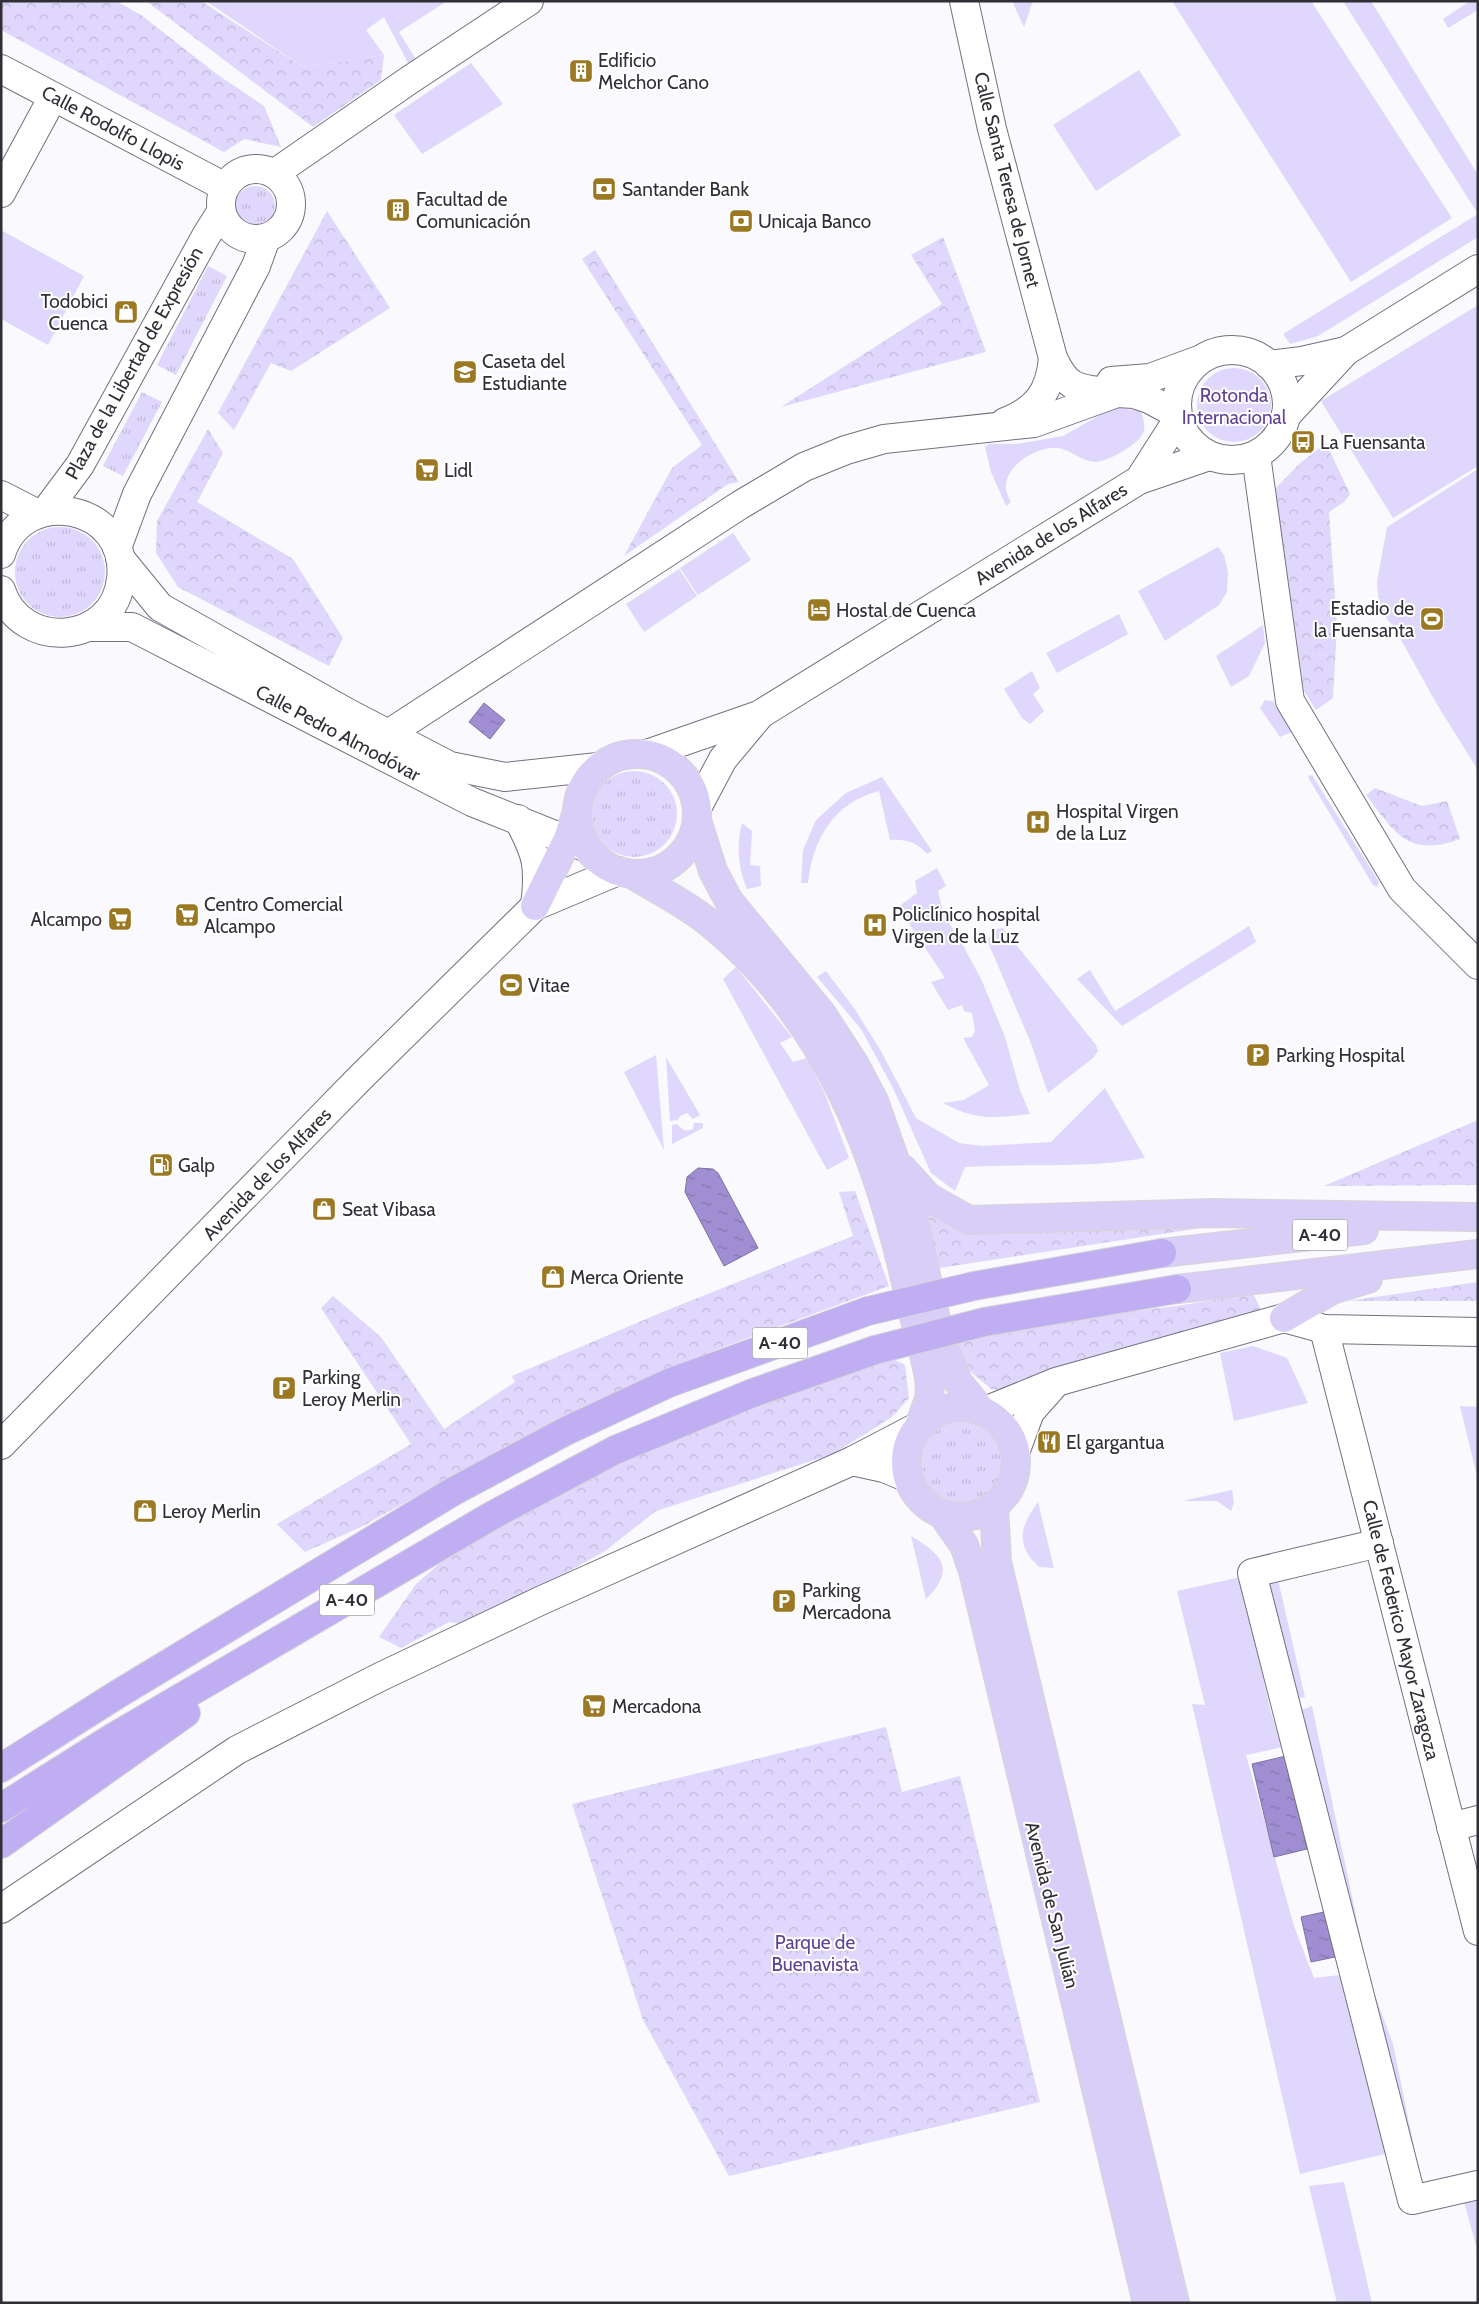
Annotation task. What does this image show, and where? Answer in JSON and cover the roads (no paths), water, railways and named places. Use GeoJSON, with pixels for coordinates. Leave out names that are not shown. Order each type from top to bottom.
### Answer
{"type":"FeatureCollection","features":[{"type":"Feature","properties":{"kind":"highway","name":"A-40"},"geometry":{"type":"LineString","coordinates":[[1,1768],[118,1694],[454,1491],[566,1430],[670,1383],[868,1311],[974,1286],[1162,1253]]}},
{"type":"Feature","properties":{"kind":"highway","name":"A-40"},"geometry":{"type":"LineString","coordinates":[[1,1808],[112,1738],[494,1515],[615,1450],[740,1398],[875,1350],[984,1322],[1177,1289]]}},
{"type":"Feature","properties":{"kind":"highway"},"geometry":{"type":"LineString","coordinates":[[1,1844],[332,1610]]}},
{"type":"Feature","properties":{"kind":"highway"},"geometry":{"type":"LineString","coordinates":[[1,1760],[118,1694]]}},
{"type":"Feature","properties":{"kind":"main road"},"geometry":{"type":"LineString","coordinates":[[535,906],[578,844],[576,812],[583,788],[598,767],[621,756],[647,754],[660,758],[681,772],[695,795],[697,814],[721,888],[735,911],[797,982],[838,1038],[874,1101],[910,1200],[941,1341],[958,1382],[983,1411]]}},
{"type":"Feature","properties":{"kind":"main road"},"geometry":{"type":"LineString","coordinates":[[625,873],[655,871],[675,860],[690,842],[697,814]]}},
{"type":"Feature","properties":{"kind":"main road"},"geometry":{"type":"LineString","coordinates":[[578,844],[606,866],[625,873],[690,909],[729,939],[793,1012],[831,1068],[849,1103],[874,1166],[904,1272],[930,1386],[929,1399],[907,1451],[908,1478],[918,1496],[933,1510],[942,1514],[957,1517],[972,1516],[994,1507],[1013,1482],[1016,1466],[1016,1450],[1007,1430],[997,1419],[983,1411],[965,1406],[948,1408],[933,1414],[919,1425]]}},
{"type":"Feature","properties":{"kind":"main road"},"geometry":{"type":"LineString","coordinates":[[897,1162],[928,1197],[969,1220],[1212,1213],[1476,1217]]}},
{"type":"Feature","properties":{"kind":"main road","name":"A-40"},"geometry":{"type":"LineString","coordinates":[[1162,1253],[1476,1217]]}},
{"type":"Feature","properties":{"kind":"main road","name":"A-40"},"geometry":{"type":"LineString","coordinates":[[1177,1289],[1478,1254]]}},
{"type":"Feature","properties":{"kind":"main road"},"geometry":{"type":"LineString","coordinates":[[1284,1318],[1332,1290],[1426,1260]]}},
{"type":"Feature","properties":{"kind":"main road","name":"Avenida de San Julián"},"geometry":{"type":"LineString","coordinates":[[994,1507],[997,1562],[1175,2303]]}},
{"type":"Feature","properties":{"kind":"main road","name":"Avenida de San Julián"},"geometry":{"type":"LineString","coordinates":[[942,1514],[964,1545],[973,1571],[1147,2303]]}},
{"type":"Feature","properties":{"kind":"street"},"geometry":{"type":"LineString","coordinates":[[275,173],[403,84],[529,1]]}},
{"type":"Feature","properties":{"kind":"street","name":"Calle Santa Teresa de Jornet"},"geometry":{"type":"LineString","coordinates":[[964,1],[992,129],[1053,358]]}},
{"type":"Feature","properties":{"kind":"street","name":"Calle Rodolfo Llopis"},"geometry":{"type":"LineString","coordinates":[[1,69],[53,97],[223,200]]}},
{"type":"Feature","properties":{"kind":"street"},"geometry":{"type":"LineString","coordinates":[[1,193],[53,97]]}},
{"type":"Feature","properties":{"kind":"street"},"geometry":{"type":"LineString","coordinates":[[256,168],[275,173],[287,187],[290,195],[290,213],[281,229],[266,238],[249,239],[234,232],[224,220],[223,200],[238,173],[256,168]]}},
{"type":"Feature","properties":{"kind":"street","name":"Plaza de la Libertad de Expresión"},"geometry":{"type":"LineString","coordinates":[[41,513],[80,465],[201,244],[223,200]]}},
{"type":"Feature","properties":{"kind":"street"},"geometry":{"type":"LineString","coordinates":[[2,594],[13,612],[38,629],[63,633],[88,627],[104,615],[116,598],[122,579],[119,553],[137,494],[256,266],[266,238]]}},
{"type":"Feature","properties":{"kind":"street"},"geometry":{"type":"LineString","coordinates":[[1204,358],[1192,366],[1184,378],[1177,399],[1178,416],[1187,438],[1209,456],[1228,460],[1256,455],[1275,439],[1285,417],[1346,351],[1478,269]]}},
{"type":"Feature","properties":{"kind":"street"},"geometry":{"type":"LineString","coordinates":[[1053,358],[1074,374],[1101,382],[1150,378],[1219,352],[1234,350],[1249,353],[1269,365],[1278,375],[1285,392],[1285,417]]}},
{"type":"Feature","properties":{"kind":"street"},"geometry":{"type":"LineString","coordinates":[[1269,365],[1302,361],[1346,351]]}},
{"type":"Feature","properties":{"kind":"street"},"geometry":{"type":"LineString","coordinates":[[1053,358],[1059,372],[1069,383],[1091,391],[1134,394],[1149,399],[1178,416]]}},
{"type":"Feature","properties":{"kind":"street"},"geometry":{"type":"LineString","coordinates":[[998,426],[1024,414],[1034,407],[1047,387],[1053,358]]}},
{"type":"Feature","properties":{"kind":"street"},"geometry":{"type":"LineString","coordinates":[[388,734],[740,504],[804,467],[846,450],[884,439],[1034,423],[1117,393]]}},
{"type":"Feature","properties":{"kind":"street","name":"Avenida de los Alfares"},"geometry":{"type":"LineString","coordinates":[[1139,480],[1178,416]]}},
{"type":"Feature","properties":{"kind":"street"},"geometry":{"type":"LineString","coordinates":[[1256,455],[1290,701],[1402,889],[1478,965]]}},
{"type":"Feature","properties":{"kind":"street","name":"Avenida de los Alfares"},"geometry":{"type":"LineString","coordinates":[[647,754],[759,715],[1139,480],[1209,456]]}},
{"type":"Feature","properties":{"kind":"street"},"geometry":{"type":"LineString","coordinates":[[1,495],[41,513]]}},
{"type":"Feature","properties":{"kind":"street","name":"Calle Pedro Almodóvar"},"geometry":{"type":"LineString","coordinates":[[41,513],[64,510],[83,514],[107,532],[119,553],[160,607],[388,734],[450,766],[505,777],[598,767]]}},
{"type":"Feature","properties":{"kind":"street"},"geometry":{"type":"LineString","coordinates":[[3,545],[19,526],[41,513]]}},
{"type":"Feature","properties":{"kind":"street","name":"Calle Pedro Almodóvar"},"geometry":{"type":"LineString","coordinates":[[88,627],[132,627],[472,802],[578,844]]}},
{"type":"Feature","properties":{"kind":"street","name":"Avenida de los Alfares"},"geometry":{"type":"LineString","coordinates":[[697,814],[723,758],[759,715]]}},
{"type":"Feature","properties":{"kind":"street"},"geometry":{"type":"LineString","coordinates":[[518,820],[533,847],[537,861],[535,906],[625,873]]}},
{"type":"Feature","properties":{"kind":"street","name":"Avenida de los Alfares"},"geometry":{"type":"LineString","coordinates":[[1,1445],[374,1064],[535,906]]}},
{"type":"Feature","properties":{"kind":"street"},"geometry":{"type":"LineString","coordinates":[[983,1411],[1056,1382],[1284,1318],[1324,1329],[1478,1332]]}},
{"type":"Feature","properties":{"kind":"street","name":"Calle de Federico Mayor Zaragoza"},"geometry":{"type":"LineString","coordinates":[[1324,1329],[1478,1931]]}},
{"type":"Feature","properties":{"kind":"street"},"geometry":{"type":"LineString","coordinates":[[1016,1450],[1030,1412],[1056,1382]]}},
{"type":"Feature","properties":{"kind":"street"},"geometry":{"type":"LineString","coordinates":[[1,1909],[236,1750],[380,1677],[540,1601],[852,1461],[919,1425]]}},
{"type":"Feature","properties":{"kind":"street"},"geometry":{"type":"LineString","coordinates":[[852,1461],[884,1468],[908,1478]]}},
{"type":"Feature","properties":{"kind":"street"},"geometry":{"type":"LineString","coordinates":[[1379,1543],[1252,1573],[1412,2200],[1478,2185]]}},
{"type":"Feature","properties":{"kind":"street"},"geometry":{"type":"LineString","coordinates":[[1451,1827],[1478,1820]]}},
{"type":"Feature","properties":{"kind":"water"},"geometry":{"type":"Polygon","coordinates":[[[484,703],[505,720],[490,739],[469,722],[484,703]]]}},
{"type":"Feature","properties":{"kind":"water"},"geometry":{"type":"Polygon","coordinates":[[[698,1168],[713,1169],[718,1173],[758,1248],[724,1266],[685,1192],[687,1177],[698,1168]]]}},
{"type":"Feature","properties":{"kind":"water"},"geometry":{"type":"Polygon","coordinates":[[[1286,1756],[1307,1849],[1274,1857],[1252,1764],[1286,1756]]]}},
{"type":"Feature","properties":{"kind":"water"},"geometry":{"type":"Polygon","coordinates":[[[1324,1912],[1335,1957],[1311,1962],[1301,1917],[1324,1912]]]}},
{"type":"Feature","properties":{"kind":"place","name":"Edificio Melchor Cano"},"geometry":{"type":"Point","coordinates":[581,71]}},
{"type":"Feature","properties":{"kind":"place","name":"Santander Bank"},"geometry":{"type":"Point","coordinates":[604,189]}},
{"type":"Feature","properties":{"kind":"place","name":"Facultad de Comunicación"},"geometry":{"type":"Point","coordinates":[398,210]}},
{"type":"Feature","properties":{"kind":"place","name":"Unicaja Banco"},"geometry":{"type":"Point","coordinates":[741,221]}},
{"type":"Feature","properties":{"kind":"place","name":"Todobici Cuenca"},"geometry":{"type":"Point","coordinates":[126,312]}},
{"type":"Feature","properties":{"kind":"place","name":"Caseta del Estudiante"},"geometry":{"type":"Point","coordinates":[465,372]}},
{"type":"Feature","properties":{"kind":"place","name":"La Fuensanta"},"geometry":{"type":"Point","coordinates":[1303,442]}},
{"type":"Feature","properties":{"kind":"place","name":"Lidl"},"geometry":{"type":"Point","coordinates":[427,470]}},
{"type":"Feature","properties":{"kind":"place","name":"Hostal de Cuenca"},"geometry":{"type":"Point","coordinates":[819,610]}},
{"type":"Feature","properties":{"kind":"place","name":"Estadio de la Fuensanta"},"geometry":{"type":"Point","coordinates":[1432,619]}},
{"type":"Feature","properties":{"kind":"place","name":"Hospital Virgen de la Luz"},"geometry":{"type":"Point","coordinates":[1038,822]}},
{"type":"Feature","properties":{"kind":"place","name":"Centro Comercial Alcampo"},"geometry":{"type":"Point","coordinates":[187,915]}},
{"type":"Feature","properties":{"kind":"place","name":"Alcampo"},"geometry":{"type":"Point","coordinates":[120,919]}},
{"type":"Feature","properties":{"kind":"place","name":"Policlínico hospital Virgen de la Luz"},"geometry":{"type":"Point","coordinates":[875,925]}},
{"type":"Feature","properties":{"kind":"place","name":"Vitae"},"geometry":{"type":"Point","coordinates":[511,985]}},
{"type":"Feature","properties":{"kind":"place","name":"Parking Hospital"},"geometry":{"type":"Point","coordinates":[1258,1055]}},
{"type":"Feature","properties":{"kind":"place","name":"Galp"},"geometry":{"type":"Point","coordinates":[161,1165]}},
{"type":"Feature","properties":{"kind":"place","name":"Seat Vibasa"},"geometry":{"type":"Point","coordinates":[324,1209]}},
{"type":"Feature","properties":{"kind":"place","name":"Merca Oriente"},"geometry":{"type":"Point","coordinates":[553,1277]}},
{"type":"Feature","properties":{"kind":"place","name":"Parking Leroy Merlin"},"geometry":{"type":"Point","coordinates":[284,1388]}},
{"type":"Feature","properties":{"kind":"place","name":"El gargantua"},"geometry":{"type":"Point","coordinates":[1049,1442]}},
{"type":"Feature","properties":{"kind":"place","name":"Leroy Merlin"},"geometry":{"type":"Point","coordinates":[145,1511]}},
{"type":"Feature","properties":{"kind":"place","name":"Parking Mercadona"},"geometry":{"type":"Point","coordinates":[784,1601]}},
{"type":"Feature","properties":{"kind":"place","name":"Mercadona"},"geometry":{"type":"Point","coordinates":[594,1706]}},
{"type":"Feature","properties":{"kind":"park label","name":"Rotonda Internacional"},"geometry":{"type":"Point","coordinates":[1234,406]}},
{"type":"Feature","properties":{"kind":"park label","name":"Parque de Buenavista"},"geometry":{"type":"Point","coordinates":[815,1953]}}]}
